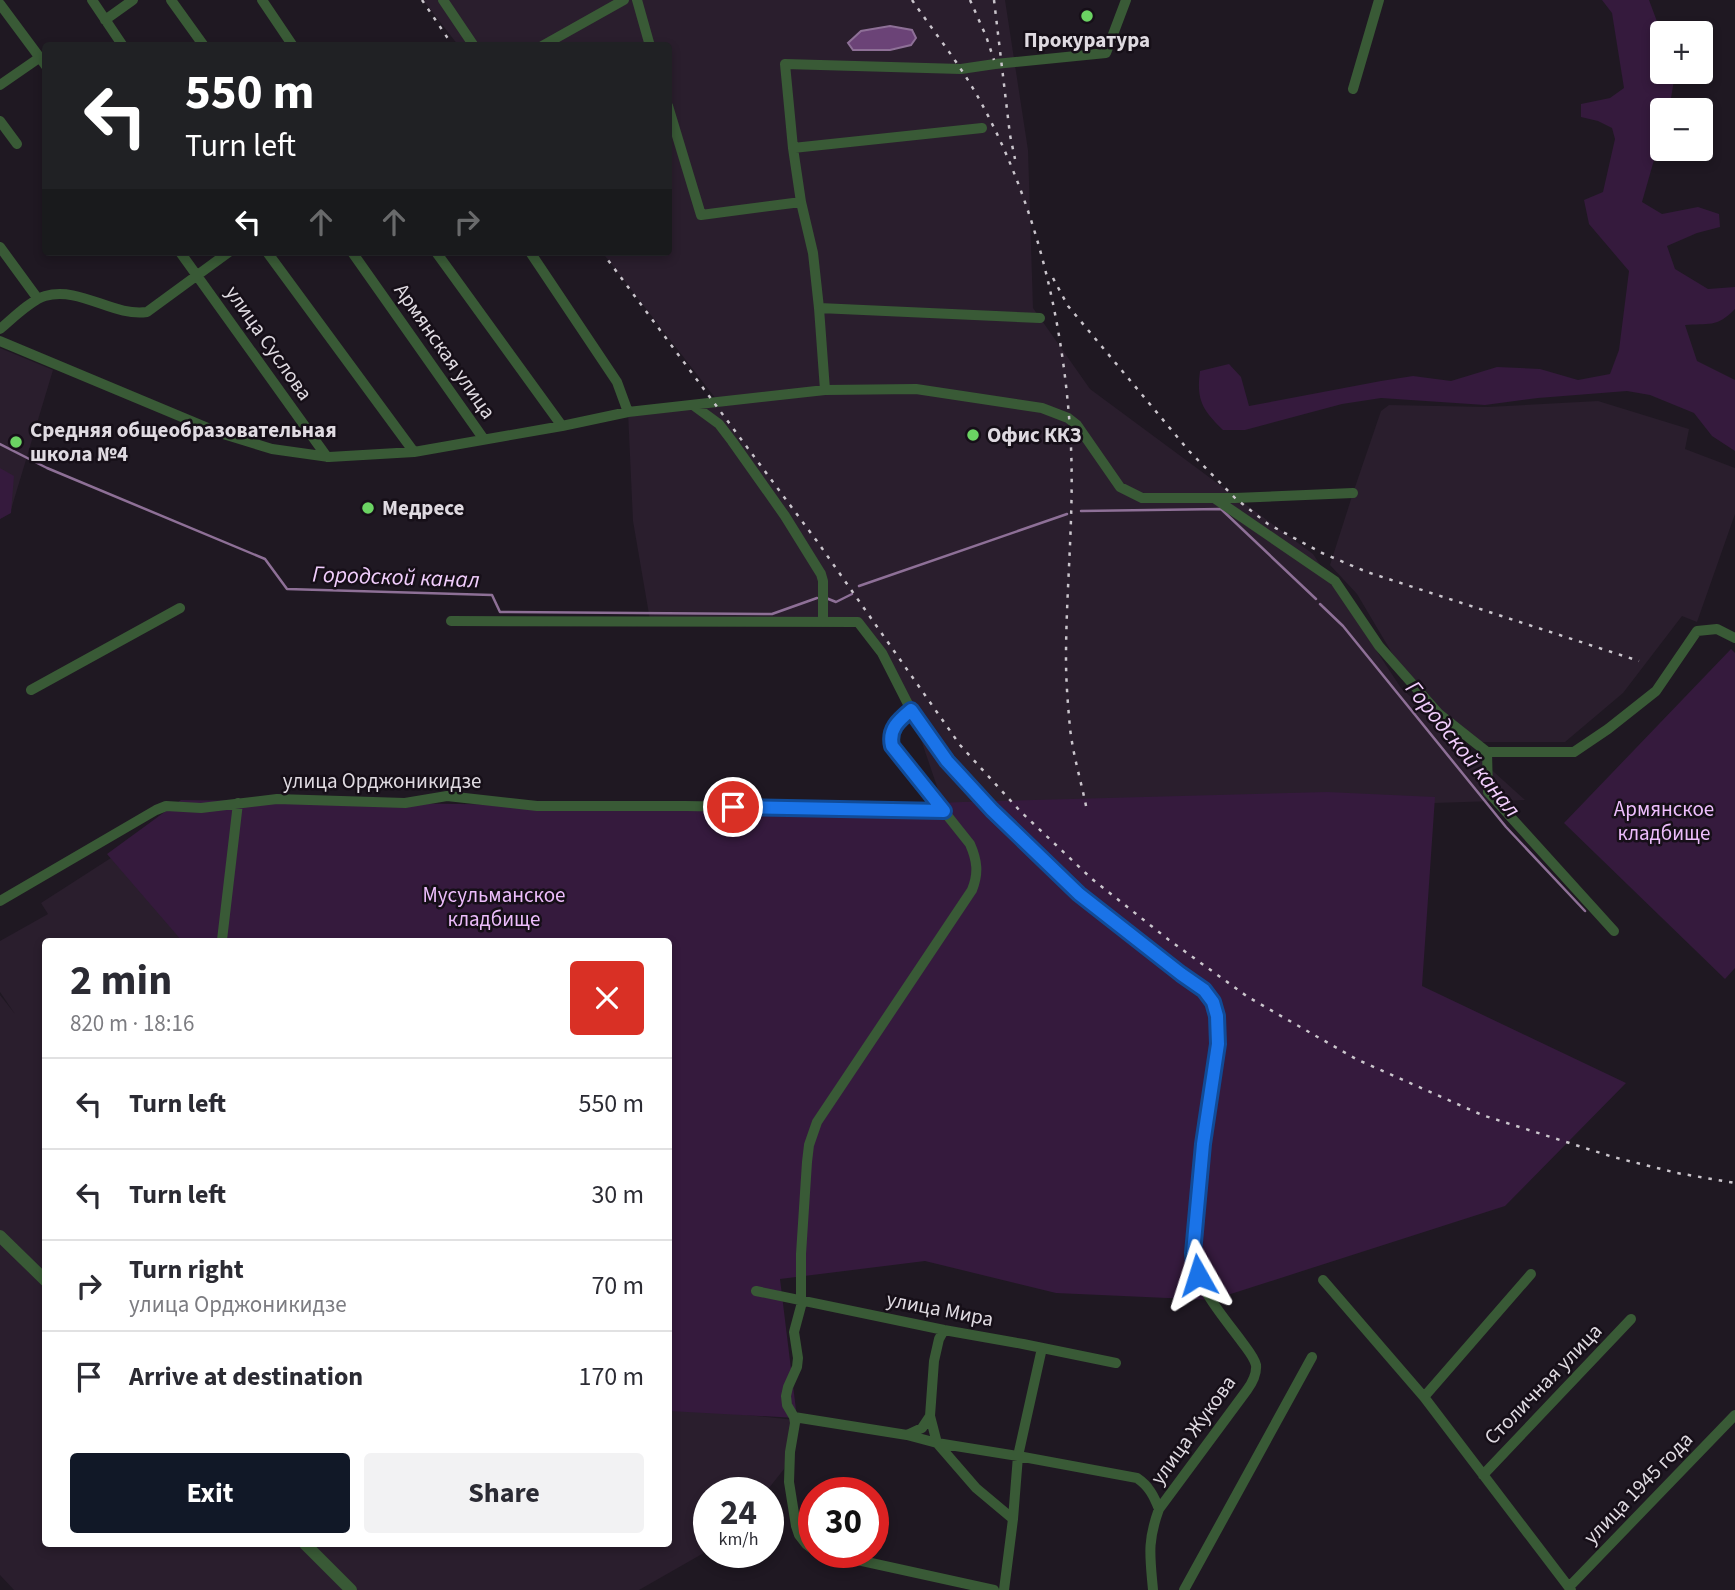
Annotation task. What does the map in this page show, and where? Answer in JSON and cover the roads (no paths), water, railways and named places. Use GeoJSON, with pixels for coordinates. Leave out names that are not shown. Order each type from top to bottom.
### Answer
{"type":"FeatureCollection","features":[{"type":"Feature","properties":{"kind":"street"},"geometry":{"type":"LineString","coordinates":[[92,0],[121,42]]}},
{"type":"Feature","properties":{"kind":"street"},"geometry":{"type":"LineString","coordinates":[[106,20],[133,0]]}},
{"type":"Feature","properties":{"kind":"street"},"geometry":{"type":"LineString","coordinates":[[171,0],[201,42]]}},
{"type":"Feature","properties":{"kind":"street"},"geometry":{"type":"LineString","coordinates":[[262,0],[290,42]]}},
{"type":"Feature","properties":{"kind":"street"},"geometry":{"type":"LineString","coordinates":[[443,0],[471,42]]}},
{"type":"Feature","properties":{"kind":"street"},"geometry":{"type":"LineString","coordinates":[[549,42],[624,0]]}},
{"type":"Feature","properties":{"kind":"street"},"geometry":{"type":"LineString","coordinates":[[636,0],[649,42]]}},
{"type":"Feature","properties":{"kind":"street"},"geometry":{"type":"LineString","coordinates":[[825,390],[820,308],[813,253],[801,202],[793,148],[785,64],[961,69],[1106,53],[1126,0]]}},
{"type":"Feature","properties":{"kind":"street"},"geometry":{"type":"LineString","coordinates":[[1353,89],[1379,0]]}},
{"type":"Feature","properties":{"kind":"street"},"geometry":{"type":"LineString","coordinates":[[0,4],[42,61]]}},
{"type":"Feature","properties":{"kind":"street"},"geometry":{"type":"LineString","coordinates":[[0,85],[42,63]]}},
{"type":"Feature","properties":{"kind":"street"},"geometry":{"type":"LineString","coordinates":[[672,119],[701,215],[801,202]]}},
{"type":"Feature","properties":{"kind":"street"},"geometry":{"type":"LineString","coordinates":[[0,121],[17,144]]}},
{"type":"Feature","properties":{"kind":"street"},"geometry":{"type":"LineString","coordinates":[[793,148],[982,128]]}},
{"type":"Feature","properties":{"kind":"street"},"geometry":{"type":"LineString","coordinates":[[0,247],[41,298]]}},
{"type":"Feature","properties":{"kind":"street","name":"улица Суслова"},"geometry":{"type":"LineString","coordinates":[[183,256],[327,457]]}},
{"type":"Feature","properties":{"kind":"street"},"geometry":{"type":"LineString","coordinates":[[0,329],[41,298],[54,295],[71,295],[131,313],[147,312],[224,256]]}},
{"type":"Feature","properties":{"kind":"street"},"geometry":{"type":"LineString","coordinates":[[270,256],[414,452]]}},
{"type":"Feature","properties":{"kind":"street","name":"Армянская улица"},"geometry":{"type":"LineString","coordinates":[[355,256],[483,438]]}},
{"type":"Feature","properties":{"kind":"street"},"geometry":{"type":"LineString","coordinates":[[439,256],[562,426]]}},
{"type":"Feature","properties":{"kind":"street"},"geometry":{"type":"LineString","coordinates":[[533,256],[617,382],[628,412]]}},
{"type":"Feature","properties":{"kind":"street"},"geometry":{"type":"LineString","coordinates":[[820,308],[1040,317]]}},
{"type":"Feature","properties":{"kind":"street"},"geometry":{"type":"LineString","coordinates":[[0,341],[220,433],[272,449],[327,457],[414,452],[628,412],[825,390],[916,389],[1042,408],[1068,418],[1077,425],[1120,486],[1142,498],[1353,493]]}},
{"type":"Feature","properties":{"kind":"street"},"geometry":{"type":"LineString","coordinates":[[693,405],[719,424],[732,441],[821,573],[823,622]]}},
{"type":"Feature","properties":{"kind":"street"},"geometry":{"type":"LineString","coordinates":[[1214,498],[1335,581],[1379,646],[1439,714],[1487,752],[1574,752],[1656,691],[1697,631],[1717,629],[1735,638]]}},
{"type":"Feature","properties":{"kind":"street"},"geometry":{"type":"LineString","coordinates":[[32,690],[180,608]]}},
{"type":"Feature","properties":{"kind":"street"},"geometry":{"type":"LineString","coordinates":[[451,621],[858,622],[882,653],[911,710],[897,721],[892,730],[892,746],[970,844],[975,857],[976,880],[964,901],[817,1122],[809,1145],[801,1254],[801,1301],[794,1332],[797,1367],[786,1396],[795,1423],[789,1482],[798,1532]]}},
{"type":"Feature","properties":{"kind":"street","name":"улица Жукова"},"geometry":{"type":"LineString","coordinates":[[911,710],[947,761],[992,810],[1079,894],[1204,990],[1213,1002],[1217,1016],[1218,1044],[1203,1144],[1194,1264],[1214,1303],[1254,1359],[1256,1373],[1247,1390],[1160,1509],[1152,1529],[1149,1550],[1153,1590]]}},
{"type":"Feature","properties":{"kind":"street"},"geometry":{"type":"LineString","coordinates":[[1487,752],[1488,792],[1614,931]]}},
{"type":"Feature","properties":{"kind":"street","name":"улица Орджоникидзе"},"geometry":{"type":"LineString","coordinates":[[0,901],[166,806],[201,808],[277,799],[405,803],[447,796],[537,806],[944,811]]}},
{"type":"Feature","properties":{"kind":"street"},"geometry":{"type":"LineString","coordinates":[[222,938],[238,803]]}},
{"type":"Feature","properties":{"kind":"street"},"geometry":{"type":"LineString","coordinates":[[0,1236],[42,1277]]}},
{"type":"Feature","properties":{"kind":"street"},"geometry":{"type":"LineString","coordinates":[[1424,1397],[1531,1274]]}},
{"type":"Feature","properties":{"kind":"street"},"geometry":{"type":"LineString","coordinates":[[1323,1280],[1424,1397],[1570,1588]]}},
{"type":"Feature","properties":{"kind":"street","name":"улица Мира"},"geometry":{"type":"LineString","coordinates":[[756,1291],[1116,1363]]}},
{"type":"Feature","properties":{"kind":"street","name":"Столичная улица"},"geometry":{"type":"LineString","coordinates":[[1483,1475],[1630,1319]]}},
{"type":"Feature","properties":{"kind":"street"},"geometry":{"type":"LineString","coordinates":[[944,1330],[934,1362],[930,1416],[937,1443],[976,1488],[1013,1519]]}},
{"type":"Feature","properties":{"kind":"street"},"geometry":{"type":"LineString","coordinates":[[1004,1590],[1018,1456],[1042,1348]]}},
{"type":"Feature","properties":{"kind":"street"},"geometry":{"type":"LineString","coordinates":[[1184,1590],[1312,1357]]}},
{"type":"Feature","properties":{"kind":"street","name":"улица 1945 года"},"geometry":{"type":"LineString","coordinates":[[1570,1588],[1735,1415]]}},
{"type":"Feature","properties":{"kind":"street"},"geometry":{"type":"LineString","coordinates":[[907,1435],[922,1427],[930,1416]]}},
{"type":"Feature","properties":{"kind":"street"},"geometry":{"type":"LineString","coordinates":[[794,1417],[1137,1478],[1152,1492],[1160,1509]]}},
{"type":"Feature","properties":{"kind":"street"},"geometry":{"type":"LineString","coordinates":[[308,1547],[351,1590]]}},
{"type":"Feature","properties":{"kind":"street"},"geometry":{"type":"LineString","coordinates":[[889,1567],[994,1590]]}},
{"type":"Feature","properties":{"kind":"waterway","name":"Городской канал"},"geometry":{"type":"LineString","coordinates":[[0,444],[47,468],[265,559],[287,589],[492,595],[500,612],[772,614],[817,598]]}},
{"type":"Feature","properties":{"kind":"waterway","name":"Городской канал"},"geometry":{"type":"LineString","coordinates":[[1081,511],[1221,509],[1316,599]]}},
{"type":"Feature","properties":{"kind":"waterway","name":"Городской канал"},"geometry":{"type":"LineString","coordinates":[[859,586],[1067,514]]}},
{"type":"Feature","properties":{"kind":"waterway","name":"Городской канал"},"geometry":{"type":"LineString","coordinates":[[826,598],[836,602],[852,594]]}},
{"type":"Feature","properties":{"kind":"waterway","name":"Городской канал"},"geometry":{"type":"LineString","coordinates":[[1320,604],[1343,626],[1506,827],[1585,911]]}},
{"type":"Feature","properties":{"kind":"railway"},"geometry":{"type":"LineString","coordinates":[[422,0],[450,42]]}},
{"type":"Feature","properties":{"kind":"railway"},"geometry":{"type":"LineString","coordinates":[[912,0],[971,84],[999,138],[1032,222],[1054,311],[1068,402],[1071,447],[1067,694],[1071,738],[1087,811]]}},
{"type":"Feature","properties":{"kind":"railway"},"geometry":{"type":"LineString","coordinates":[[970,0],[994,60]]}},
{"type":"Feature","properties":{"kind":"railway"},"geometry":{"type":"LineString","coordinates":[[994,0],[1015,159]]}},
{"type":"Feature","properties":{"kind":"railway"},"geometry":{"type":"LineString","coordinates":[[605,256],[819,544],[960,745],[1020,811],[1092,879],[1169,940],[1248,997],[1356,1059],[1482,1115],[1613,1157],[1677,1173],[1735,1183]]}},
{"type":"Feature","properties":{"kind":"railway"},"geometry":{"type":"LineString","coordinates":[[1053,278],[1068,306],[1189,451],[1235,498],[1268,524],[1322,553],[1367,572],[1639,661]]}},
{"type":"Feature","properties":{"kind":"place","name":"Прокуратура"},"geometry":{"type":"Point","coordinates":[1087,16]}},
{"type":"Feature","properties":{"kind":"place","name":"Офис ККЗ"},"geometry":{"type":"Point","coordinates":[973,435]}},
{"type":"Feature","properties":{"kind":"place","name":"Средняя общеобразовательная школа №4"},"geometry":{"type":"Point","coordinates":[16,442]}},
{"type":"Feature","properties":{"kind":"place","name":"Медресе"},"geometry":{"type":"Point","coordinates":[368,508]}},
{"type":"Feature","properties":{"kind":"park label","name":"Армянское кладбище"},"geometry":{"type":"Point","coordinates":[1664,821]}},
{"type":"Feature","properties":{"kind":"park label","name":"Мусульманское кладбище"},"geometry":{"type":"Point","coordinates":[494,907]}}]}
